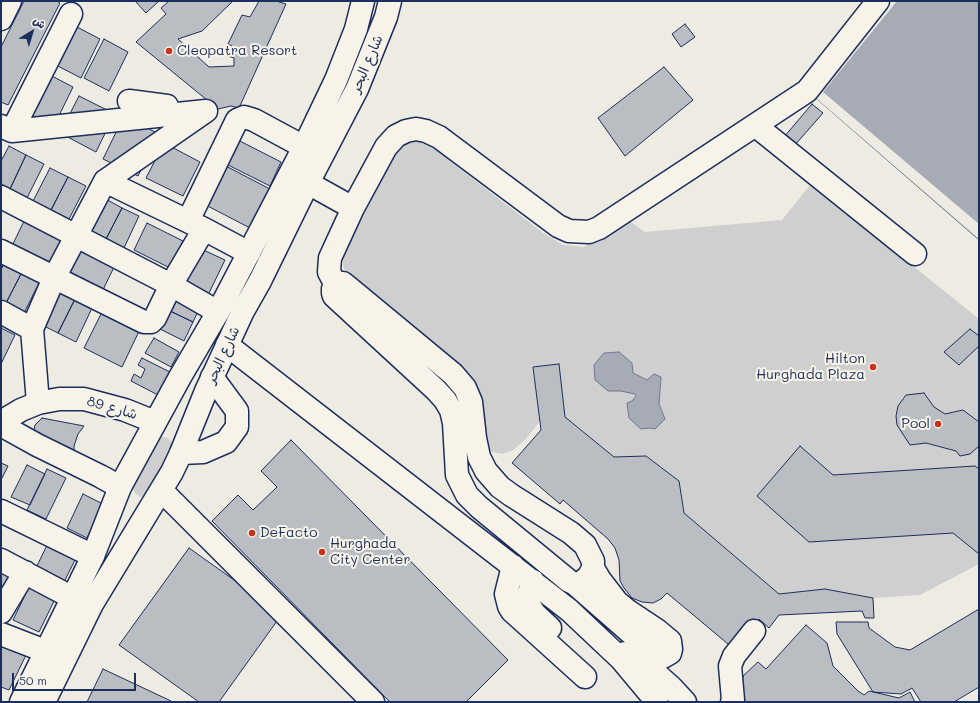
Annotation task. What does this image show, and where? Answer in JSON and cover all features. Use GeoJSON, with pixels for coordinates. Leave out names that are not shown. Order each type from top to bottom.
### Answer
{"type":"FeatureCollection","features":[{"type":"Feature","properties":{"kind":"street"},"geometry":{"type":"LineString","coordinates":[[1,19],[10,1]]}},
{"type":"Feature","properties":{"kind":"street","name":"شارع البحر"},"geometry":{"type":"LineString","coordinates":[[21,702],[93,556],[120,487],[155,422],[218,312],[304,147],[336,80],[356,29],[363,1]]}},
{"type":"Feature","properties":{"kind":"street","name":"شارع البحر"},"geometry":{"type":"LineString","coordinates":[[44,702],[92,604],[162,491],[181,453],[212,377],[243,311],[260,281],[308,183],[357,89],[386,17],[390,1]]}},
{"type":"Feature","properties":{"kind":"street"},"geometry":{"type":"LineString","coordinates":[[593,568],[600,580],[617,602],[670,641],[670,653],[663,657],[655,654],[575,584],[569,581],[466,495],[457,474],[454,424],[451,410],[445,400],[334,296],[333,293],[336,285],[330,272],[330,258],[353,208],[386,147],[396,136],[406,131],[416,129],[426,131],[439,137],[558,226],[569,231],[589,232],[599,228],[807,91],[878,1]]}},
{"type":"Feature","properties":{"kind":"street"},"geometry":{"type":"LineString","coordinates":[[6,129],[71,14]]}},
{"type":"Feature","properties":{"kind":"street"},"geometry":{"type":"LineString","coordinates":[[129,101],[206,111]]}},
{"type":"Feature","properties":{"kind":"street"},"geometry":{"type":"LineString","coordinates":[[6,129],[206,111]]}},
{"type":"Feature","properties":{"kind":"street"},"geometry":{"type":"LineString","coordinates":[[38,403],[32,329],[54,278],[105,181],[206,111]]}},
{"type":"Feature","properties":{"kind":"street"},"geometry":{"type":"LineString","coordinates":[[1,252],[144,322],[151,322],[155,318],[171,285],[237,120],[244,117],[254,120],[304,147]]}},
{"type":"Feature","properties":{"kind":"street"},"geometry":{"type":"LineString","coordinates":[[756,126],[915,254]]}},
{"type":"Feature","properties":{"kind":"street"},"geometry":{"type":"LineString","coordinates":[[105,181],[196,225],[249,253]]}},
{"type":"Feature","properties":{"kind":"street"},"geometry":{"type":"LineString","coordinates":[[308,183],[353,208]]}},
{"type":"Feature","properties":{"kind":"street"},"geometry":{"type":"LineString","coordinates":[[1,197],[171,285],[218,312]]}},
{"type":"Feature","properties":{"kind":"street"},"geometry":{"type":"LineString","coordinates":[[336,285],[342,283],[348,287],[453,374],[465,388],[471,402],[475,438],[479,457],[486,471],[500,487],[523,504],[579,538],[590,553],[593,561],[593,568],[590,576],[582,582],[575,584]]}},
{"type":"Feature","properties":{"kind":"street"},"geometry":{"type":"LineString","coordinates":[[1,312],[32,329]]}},
{"type":"Feature","properties":{"kind":"street"},"geometry":{"type":"LineString","coordinates":[[227,345],[569,610],[603,641],[657,702]]}},
{"type":"Feature","properties":{"kind":"street"},"geometry":{"type":"LineString","coordinates":[[181,453],[203,452],[226,442],[237,427],[237,411],[212,377]]}},
{"type":"Feature","properties":{"kind":"street","name":"شارع 89"},"geometry":{"type":"LineString","coordinates":[[120,487],[37,445],[1,424],[21,410],[38,403],[59,399],[84,399],[125,410],[155,422]]}},
{"type":"Feature","properties":{"kind":"street"},"geometry":{"type":"LineString","coordinates":[[456,464],[479,457]]}},
{"type":"Feature","properties":{"kind":"street"},"geometry":{"type":"LineString","coordinates":[[162,491],[373,702]]}},
{"type":"Feature","properties":{"kind":"street"},"geometry":{"type":"LineString","coordinates":[[1,511],[93,556]]}},
{"type":"Feature","properties":{"kind":"street"},"geometry":{"type":"LineString","coordinates":[[1,560],[73,598]]}},
{"type":"Feature","properties":{"kind":"street"},"geometry":{"type":"LineString","coordinates":[[514,566],[506,594],[512,611],[590,672],[531,610],[528,596],[533,581]]}},
{"type":"Feature","properties":{"kind":"street"},"geometry":{"type":"LineString","coordinates":[[1,612],[25,572]]}},
{"type":"Feature","properties":{"kind":"street"},"geometry":{"type":"LineString","coordinates":[[732,702],[730,666],[734,656],[754,631]]}},
{"type":"Feature","properties":{"kind":"street"},"geometry":{"type":"LineString","coordinates":[[1,634],[45,651]]}},
{"type":"Feature","properties":{"kind":"street"},"geometry":{"type":"LineString","coordinates":[[603,641],[633,657],[653,671],[685,702]]}},
{"type":"Feature","properties":{"kind":"shaded area"},"geometry":{"type":"Polygon","coordinates":[[[885,1],[979,1],[979,240],[810,93],[885,1]]]}},
{"type":"Feature","properties":{"kind":"shaded area"},"geometry":{"type":"Polygon","coordinates":[[[413,141],[428,144],[543,233],[563,245],[584,247],[628,220],[645,232],[782,220],[811,184],[979,319],[979,564],[920,595],[873,598],[825,589],[779,594],[684,513],[679,481],[646,456],[614,457],[565,417],[559,364],[533,367],[540,421],[526,439],[513,450],[502,454],[492,452],[484,446],[477,390],[346,277],[343,264],[344,254],[395,154],[404,144],[413,141]]]}},
{"type":"Feature","properties":{"kind":"shaded area"},"geometry":{"type":"Polygon","coordinates":[[[619,352],[632,363],[633,373],[647,380],[654,374],[661,377],[659,404],[665,419],[655,429],[641,429],[629,418],[627,403],[632,401],[636,396],[635,394],[621,391],[608,391],[595,380],[594,365],[604,353],[619,352]]]}},
{"type":"Feature","properties":{"kind":"shaded area"},"geometry":{"type":"Polygon","coordinates":[[[165,437],[171,441],[175,447],[147,496],[140,497],[134,492],[132,484],[158,438],[165,437]]]}},
{"type":"Feature","properties":{"kind":"pier"},"geometry":{"type":"Polygon","coordinates":[[[885,1],[897,1],[823,92],[979,224],[979,239],[810,93],[885,1]]]}},
{"type":"Feature","properties":{"kind":"building"},"geometry":{"type":"Polygon","coordinates":[[[24,1],[57,1],[60,3],[8,105],[1,102],[1,47],[24,1]]]}},
{"type":"Feature","properties":{"kind":"building"},"geometry":{"type":"Polygon","coordinates":[[[135,1],[159,1],[146,13],[135,1]]]}},
{"type":"Feature","properties":{"kind":"building","name":"Cleopatra Resort"},"geometry":{"type":"Polygon","coordinates":[[[169,1],[233,1],[202,31],[178,39],[209,67],[234,66],[234,58],[228,56],[232,46],[228,44],[242,15],[250,17],[259,1],[276,1],[286,4],[239,108],[231,106],[218,109],[136,42],[166,14],[161,8],[169,1]]]}},
{"type":"Feature","properties":{"kind":"building"},"geometry":{"type":"Polygon","coordinates":[[[685,24],[695,37],[681,47],[672,34],[685,24]]]}},
{"type":"Feature","properties":{"kind":"building"},"geometry":{"type":"Polygon","coordinates":[[[75,26],[100,39],[81,78],[56,65],[75,26]]]}},
{"type":"Feature","properties":{"kind":"building"},"geometry":{"type":"Polygon","coordinates":[[[104,39],[128,52],[109,91],[84,78],[104,39]]]}},
{"type":"Feature","properties":{"kind":"building"},"geometry":{"type":"Polygon","coordinates":[[[664,67],[693,100],[625,156],[598,118],[664,67]]]}},
{"type":"Feature","properties":{"kind":"building"},"geometry":{"type":"Polygon","coordinates":[[[48,74],[73,87],[52,130],[27,117],[48,74]]]}},
{"type":"Feature","properties":{"kind":"building"},"geometry":{"type":"Polygon","coordinates":[[[79,96],[109,111],[111,121],[96,152],[60,133],[79,96]]]}},
{"type":"Feature","properties":{"kind":"building"},"geometry":{"type":"Polygon","coordinates":[[[812,104],[823,113],[794,146],[784,137],[812,104]]]}},
{"type":"Feature","properties":{"kind":"building"},"geometry":{"type":"Polygon","coordinates":[[[124,116],[159,134],[138,176],[103,159],[124,116]]]}},
{"type":"Feature","properties":{"kind":"building"},"geometry":{"type":"Polygon","coordinates":[[[232,137],[281,162],[270,186],[220,161],[232,137]]]}},
{"type":"Feature","properties":{"kind":"building"},"geometry":{"type":"Polygon","coordinates":[[[164,143],[200,162],[183,196],[146,178],[164,143]]]}},
{"type":"Feature","properties":{"kind":"building"},"geometry":{"type":"Polygon","coordinates":[[[9,146],[26,155],[10,189],[1,184],[1,161],[9,146]]]}},
{"type":"Feature","properties":{"kind":"building"},"geometry":{"type":"Polygon","coordinates":[[[26,155],[44,164],[27,198],[10,189],[26,155]]]}},
{"type":"Feature","properties":{"kind":"building"},"geometry":{"type":"Polygon","coordinates":[[[220,163],[270,189],[250,228],[200,202],[220,163]]]}},
{"type":"Feature","properties":{"kind":"building"},"geometry":{"type":"Polygon","coordinates":[[[50,168],[68,177],[51,210],[33,201],[50,168]]]}},
{"type":"Feature","properties":{"kind":"building"},"geometry":{"type":"Polygon","coordinates":[[[68,177],[86,186],[69,219],[51,210],[68,177]]]}},
{"type":"Feature","properties":{"kind":"building"},"geometry":{"type":"Polygon","coordinates":[[[104,198],[122,208],[105,241],[87,232],[104,198]]]}},
{"type":"Feature","properties":{"kind":"building"},"geometry":{"type":"Polygon","coordinates":[[[122,208],[139,216],[123,250],[105,241],[122,208]]]}},
{"type":"Feature","properties":{"kind":"building"},"geometry":{"type":"Polygon","coordinates":[[[25,219],[63,238],[48,269],[10,250],[25,219]]]}},
{"type":"Feature","properties":{"kind":"building"},"geometry":{"type":"Polygon","coordinates":[[[147,223],[183,241],[170,268],[134,250],[147,223]]]}},
{"type":"Feature","properties":{"kind":"building"},"geometry":{"type":"Polygon","coordinates":[[[81,245],[116,263],[100,296],[64,278],[81,245]]]}},
{"type":"Feature","properties":{"kind":"building"},"geometry":{"type":"Polygon","coordinates":[[[199,248],[225,260],[208,295],[183,282],[199,248]]]}},
{"type":"Feature","properties":{"kind":"building"},"geometry":{"type":"Polygon","coordinates":[[[4,263],[22,272],[5,305],[1,303],[1,270],[4,263]]]}},
{"type":"Feature","properties":{"kind":"building"},"geometry":{"type":"Polygon","coordinates":[[[22,272],[40,281],[23,315],[5,305],[22,272]]]}},
{"type":"Feature","properties":{"kind":"building"},"geometry":{"type":"Polygon","coordinates":[[[57,290],[75,299],[58,333],[40,324],[57,290]]]}},
{"type":"Feature","properties":{"kind":"building"},"geometry":{"type":"Polygon","coordinates":[[[176,292],[201,305],[193,322],[168,310],[176,292]]]}},
{"type":"Feature","properties":{"kind":"building"},"geometry":{"type":"Polygon","coordinates":[[[75,299],[92,308],[76,342],[58,333],[75,299]]]}},
{"type":"Feature","properties":{"kind":"building"},"geometry":{"type":"Polygon","coordinates":[[[104,308],[141,327],[122,367],[84,348],[104,308]]]}},
{"type":"Feature","properties":{"kind":"building"},"geometry":{"type":"Polygon","coordinates":[[[168,310],[193,322],[184,341],[158,328],[168,310]]]}},
{"type":"Feature","properties":{"kind":"building"},"geometry":{"type":"Polygon","coordinates":[[[1,328],[15,335],[1,364],[1,328]]]}},
{"type":"Feature","properties":{"kind":"building"},"geometry":{"type":"Polygon","coordinates":[[[970,329],[979,336],[979,346],[959,365],[944,352],[970,329]]]}},
{"type":"Feature","properties":{"kind":"building"},"geometry":{"type":"Polygon","coordinates":[[[154,338],[179,352],[171,367],[145,353],[154,338]]]}},
{"type":"Feature","properties":{"kind":"building"},"geometry":{"type":"Polygon","coordinates":[[[142,358],[170,372],[158,395],[131,381],[134,374],[141,378],[145,369],[138,365],[142,358]]]}},
{"type":"Feature","properties":{"kind":"building"},"geometry":{"type":"Polygon","coordinates":[[[559,364],[565,417],[614,457],[646,456],[679,481],[684,513],[779,594],[825,589],[873,598],[874,618],[865,618],[862,611],[779,615],[769,628],[759,619],[734,649],[667,593],[661,599],[653,603],[642,602],[632,598],[620,581],[619,560],[615,548],[608,539],[563,500],[560,504],[512,463],[541,430],[533,367],[559,364]]]}},
{"type":"Feature","properties":{"kind":"building","name":"Pool"},"geometry":{"type":"Polygon","coordinates":[[[924,393],[934,407],[945,414],[963,410],[979,422],[979,446],[970,454],[960,456],[956,451],[926,443],[910,445],[897,425],[896,416],[898,406],[906,395],[924,393]]]}},
{"type":"Feature","properties":{"kind":"building"},"geometry":{"type":"Polygon","coordinates":[[[42,418],[84,426],[78,434],[74,446],[74,456],[37,437],[34,430],[35,425],[42,418]]]}},
{"type":"Feature","properties":{"kind":"building","name":"Hurghada City Center"},"geometry":{"type":"Polygon","coordinates":[[[291,440],[508,660],[466,702],[390,702],[212,521],[238,495],[253,510],[277,487],[261,471],[291,440]]]}},
{"type":"Feature","properties":{"kind":"building"},"geometry":{"type":"Polygon","coordinates":[[[800,446],[833,475],[975,466],[979,469],[979,554],[953,533],[809,542],[757,496],[800,446]]]}},
{"type":"Feature","properties":{"kind":"building"},"geometry":{"type":"Polygon","coordinates":[[[1,463],[8,466],[1,480],[1,463]]]}},
{"type":"Feature","properties":{"kind":"building"},"geometry":{"type":"Polygon","coordinates":[[[27,465],[45,474],[30,505],[11,497],[27,465]]]}},
{"type":"Feature","properties":{"kind":"building"},"geometry":{"type":"Polygon","coordinates":[[[47,469],[66,478],[46,519],[27,510],[47,469]]]}},
{"type":"Feature","properties":{"kind":"building"},"geometry":{"type":"Polygon","coordinates":[[[83,494],[103,504],[87,538],[67,528],[83,494]]]}},
{"type":"Feature","properties":{"kind":"building"},"geometry":{"type":"Polygon","coordinates":[[[51,537],[79,552],[63,584],[35,570],[51,537]]]}},
{"type":"Feature","properties":{"kind":"building"},"geometry":{"type":"Polygon","coordinates":[[[189,548],[282,614],[219,702],[199,702],[119,645],[189,548]]]}},
{"type":"Feature","properties":{"kind":"building"},"geometry":{"type":"Polygon","coordinates":[[[1,570],[15,577],[1,607],[1,570]]]}},
{"type":"Feature","properties":{"kind":"building"},"geometry":{"type":"Polygon","coordinates":[[[29,587],[55,599],[39,632],[13,620],[29,587]]]}},
{"type":"Feature","properties":{"kind":"building"},"geometry":{"type":"Polygon","coordinates":[[[979,609],[979,687],[954,702],[921,702],[912,688],[901,694],[873,692],[837,634],[836,622],[868,622],[869,628],[895,647],[910,650],[979,609]]]}},
{"type":"Feature","properties":{"kind":"building"},"geometry":{"type":"Polygon","coordinates":[[[806,625],[827,643],[833,666],[858,691],[864,695],[869,691],[899,698],[910,692],[915,702],[742,702],[743,676],[758,662],[766,669],[806,625]]]}},
{"type":"Feature","properties":{"kind":"building"},"geometry":{"type":"Polygon","coordinates":[[[1,647],[28,651],[9,690],[1,687],[1,647]]]}},
{"type":"Feature","properties":{"kind":"building"},"geometry":{"type":"Polygon","coordinates":[[[103,669],[171,701],[171,702],[87,702],[103,669]]]}},
{"type":"Feature","properties":{"kind":"place","name":"Cleopatra Resort"},"geometry":{"type":"Point","coordinates":[169,51]}},
{"type":"Feature","properties":{"kind":"place","name":"Hilton Hurghada Plaza"},"geometry":{"type":"Point","coordinates":[873,367]}},
{"type":"Feature","properties":{"kind":"place","name":"Pool"},"geometry":{"type":"Point","coordinates":[938,424]}},
{"type":"Feature","properties":{"kind":"place","name":"DeFacto"},"geometry":{"type":"Point","coordinates":[252,533]}},
{"type":"Feature","properties":{"kind":"place","name":"Hurghada City Center"},"geometry":{"type":"Point","coordinates":[322,552]}}]}
